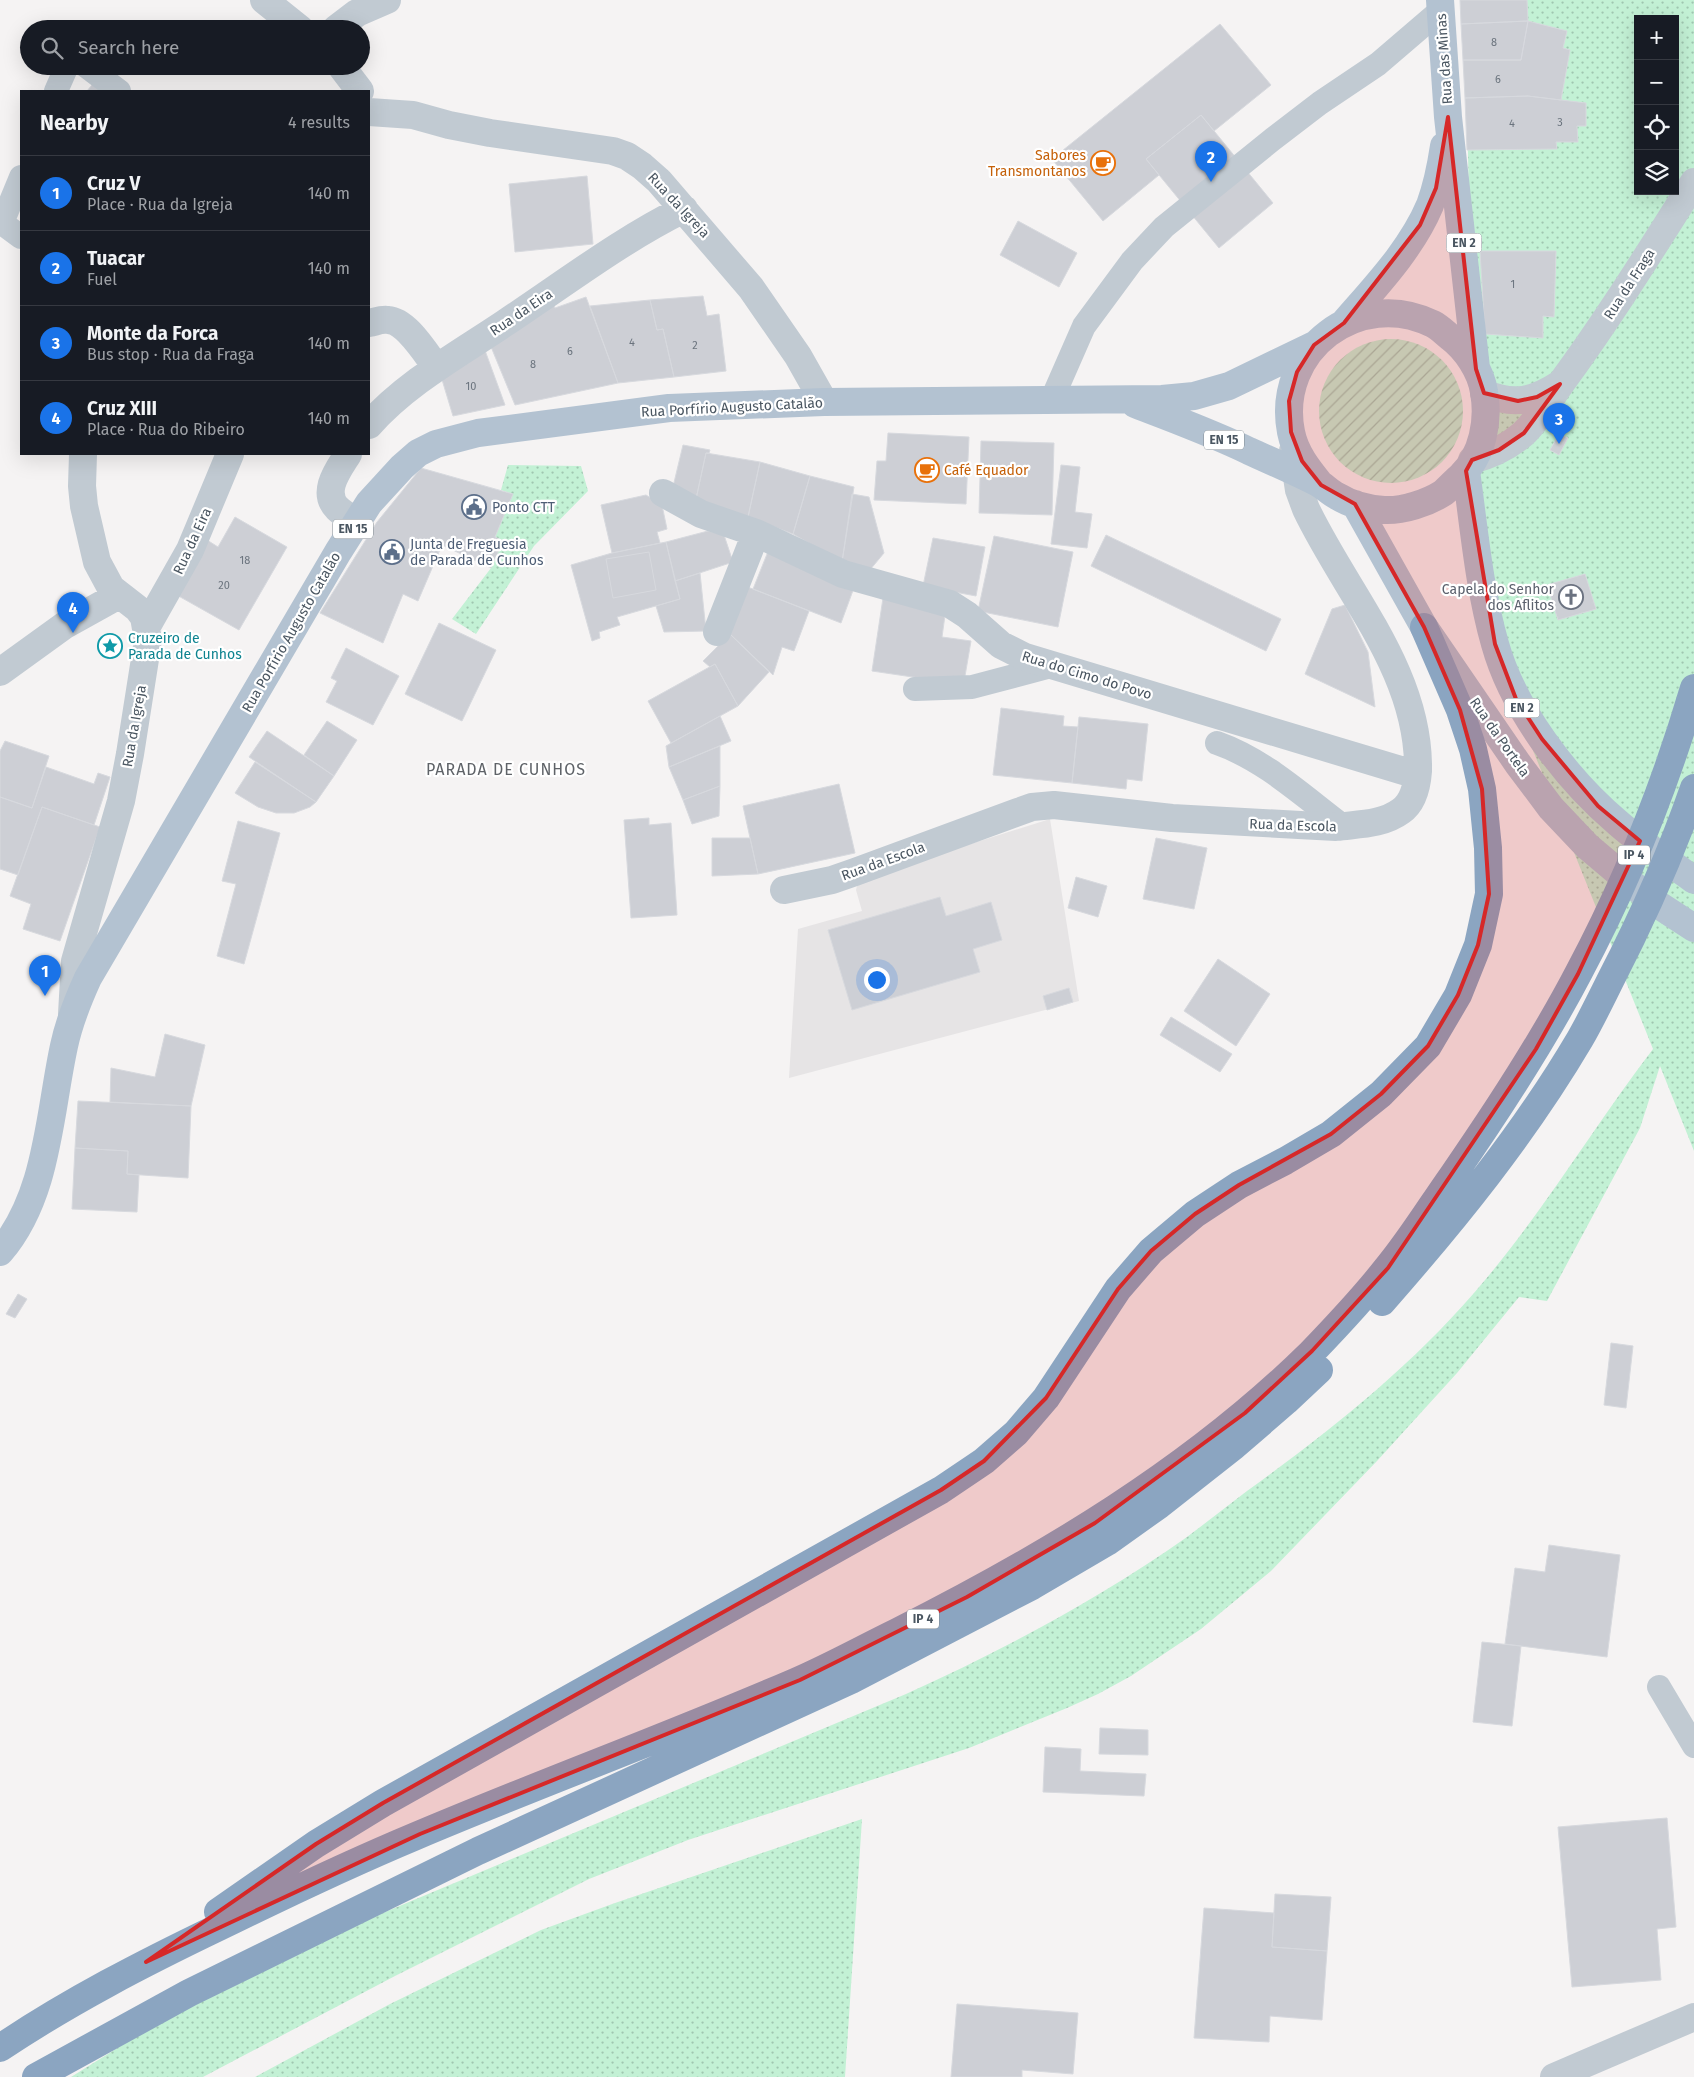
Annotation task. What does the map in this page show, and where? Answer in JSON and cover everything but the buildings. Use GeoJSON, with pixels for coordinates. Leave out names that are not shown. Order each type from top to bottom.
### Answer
{"type":"FeatureCollection","features":[{"type":"Feature","properties":{"kind":"highway"},"geometry":{"type":"LineString","coordinates":[[146,1962],[316,1844],[358,1818],[941,1490],[984,1461],[1016,1433],[1046,1398],[1118,1290],[1151,1251],[1194,1214],[1239,1185],[1331,1134],[1381,1094],[1428,1046],[1458,995],[1475,953],[1489,894],[1488,848],[1482,789],[1473,749],[1460,710],[1424,627]]}},
{"type":"Feature","properties":{"kind":"highway","name":"IP 4"},"geometry":{"type":"LineString","coordinates":[[0,2048],[61,2010],[146,1962],[303,1886],[385,1850],[800,1680],[968,1597],[1095,1523],[1170,1471],[1245,1413],[1312,1352],[1388,1268],[1467,1154],[1536,1048],[1578,974],[1615,900],[1653,809],[1680,735],[1694,688]]}},
{"type":"Feature","properties":{"kind":"highway","name":"IP 4"},"geometry":{"type":"LineString","coordinates":[[36,2077],[216,1980],[478,1851],[851,1680],[1032,1586],[1107,1542],[1159,1505],[1286,1401],[1334,1356],[1432,1246],[1508,1147],[1546,1093],[1580,1038],[1641,920],[1680,828],[1694,788]]}},
{"type":"Feature","properties":{"kind":"main road","name":"Rua das Minas"},"geometry":{"type":"LineString","coordinates":[[1440,5],[1448,117]]}},
{"type":"Feature","properties":{"kind":"main road","name":"EN 2"},"geometry":{"type":"LineString","coordinates":[[1344,323],[1408,244],[1426,212],[1441,168],[1448,117]]}},
{"type":"Feature","properties":{"kind":"main road","name":"EN 2"},"geometry":{"type":"LineString","coordinates":[[1448,117],[1486,419],[1482,440],[1469,466],[1443,492],[1415,506],[1385,510],[1354,504],[1337,496],[1321,485],[1302,461],[1291,432],[1289,401],[1297,372],[1314,345],[1328,332],[1344,323],[1374,314],[1405,314],[1434,324],[1459,344],[1480,381]]}},
{"type":"Feature","properties":{"kind":"main road","name":"EN 15"},"geometry":{"type":"LineString","coordinates":[[1124,399],[1170,399],[1194,396],[1212,391],[1241,380],[1314,345]]}},
{"type":"Feature","properties":{"kind":"main road","name":"Rua Porfírio Augusto Catalão"},"geometry":{"type":"LineString","coordinates":[[0,1252],[20,1222],[36,1184],[72,1014],[104,947],[357,522],[370,503],[402,467],[418,453],[456,437],[502,429],[669,408],[824,402],[1124,399]]}},
{"type":"Feature","properties":{"kind":"main road","name":"EN 15"},"geometry":{"type":"LineString","coordinates":[[1124,399],[1247,450],[1321,485]]}},
{"type":"Feature","properties":{"kind":"main road","name":"EN 2"},"geometry":{"type":"LineString","coordinates":[[1469,466],[1487,613],[1495,644],[1516,699],[1542,739],[1598,806],[1639,840],[1694,880]]}},
{"type":"Feature","properties":{"kind":"main road","name":"Rua da Portela"},"geometry":{"type":"LineString","coordinates":[[1354,504],[1424,627],[1518,764],[1551,808],[1587,846],[1651,900],[1694,928]]}},
{"type":"Feature","properties":{"kind":"street"},"geometry":{"type":"LineString","coordinates":[[264,0],[289,20]]}},
{"type":"Feature","properties":{"kind":"street"},"geometry":{"type":"LineString","coordinates":[[348,20],[357,13],[387,0]]}},
{"type":"Feature","properties":{"kind":"street"},"geometry":{"type":"LineString","coordinates":[[347,75],[357,90]]}},
{"type":"Feature","properties":{"kind":"street","name":"Rua da Igreja"},"geometry":{"type":"LineString","coordinates":[[370,106],[449,125],[613,151],[627,156],[642,166],[684,209],[727,259],[773,318],[824,402]]}},
{"type":"Feature","properties":{"kind":"street","name":"Rua da Fraga"},"geometry":{"type":"LineString","coordinates":[[1469,466],[1499,450],[1524,433],[1542,411],[1604,323],[1694,182]]}},
{"type":"Feature","properties":{"kind":"street","name":"Rua da Eira"},"geometry":{"type":"LineString","coordinates":[[370,424],[402,394],[437,368],[610,251],[684,209]]}},
{"type":"Feature","properties":{"kind":"street"},"geometry":{"type":"LineString","coordinates":[[370,323],[389,320],[397,322],[411,333],[437,368]]}},
{"type":"Feature","properties":{"kind":"street","name":"Rua da Fraga"},"geometry":{"type":"LineString","coordinates":[[1480,381],[1502,400],[1518,401],[1536,397],[1560,384]]}},
{"type":"Feature","properties":{"kind":"street","name":"Rua da Escola"},"geometry":{"type":"LineString","coordinates":[[784,890],[832,880],[1018,812],[1042,806],[1054,805],[1172,818],[1286,826],[1363,825],[1386,819],[1402,810],[1412,800],[1418,775],[1416,740],[1405,693],[1389,657],[1361,605],[1314,528],[1299,490],[1291,432]]}},
{"type":"Feature","properties":{"kind":"street"},"geometry":{"type":"LineString","coordinates":[[83,455],[82,492],[92,547],[111,588],[138,608],[147,626]]}},
{"type":"Feature","properties":{"kind":"street","name":"Rua da Eira"},"geometry":{"type":"LineString","coordinates":[[147,626],[190,550],[230,455]]}},
{"type":"Feature","properties":{"kind":"street"},"geometry":{"type":"LineString","coordinates":[[347,455],[336,473],[331,492],[332,500],[337,508],[357,522]]}},
{"type":"Feature","properties":{"kind":"street","name":"Rua do Cimo do Povo"},"geometry":{"type":"LineString","coordinates":[[663,494],[701,514],[756,533],[843,574],[950,604],[967,615],[1001,645],[1012,651],[1418,775]]}},
{"type":"Feature","properties":{"kind":"street"},"geometry":{"type":"LineString","coordinates":[[716,632],[756,533]]}},
{"type":"Feature","properties":{"kind":"street"},"geometry":{"type":"LineString","coordinates":[[0,672],[65,624],[119,595]]}},
{"type":"Feature","properties":{"kind":"street","name":"Rua da Igreja"},"geometry":{"type":"LineString","coordinates":[[72,1014],[73,982],[79,946],[121,800],[146,659],[147,626]]}},
{"type":"Feature","properties":{"kind":"street"},"geometry":{"type":"LineString","coordinates":[[1554,2077],[1694,2018]]}},
{"type":"Feature","properties":{"kind":"lane"},"geometry":{"type":"LineString","coordinates":[[1052,399],[1084,326],[1132,261],[1164,227],[1320,103],[1378,64],[1440,5]]}},
{"type":"Feature","properties":{"kind":"lane"},"geometry":{"type":"LineString","coordinates":[[56,90],[63,75]]}},
{"type":"Feature","properties":{"kind":"lane"},"geometry":{"type":"LineString","coordinates":[[98,75],[118,90]]}},
{"type":"Feature","properties":{"kind":"lane"},"geometry":{"type":"LineString","coordinates":[[20,179],[2,223],[20,236]]}},
{"type":"Feature","properties":{"kind":"lane"},"geometry":{"type":"LineString","coordinates":[[915,689],[972,687],[1055,665]]}},
{"type":"Feature","properties":{"kind":"lane"},"geometry":{"type":"LineString","coordinates":[[1216,743],[1241,752],[1263,765],[1343,826]]}},
{"type":"Feature","properties":{"kind":"lane"},"geometry":{"type":"LineString","coordinates":[[1658,1687],[1694,1746]]}},
{"type":"Feature","properties":{"kind":"highlighted area"},"geometry":{"type":"Polygon","coordinates":[[[1448,117],[1476,369],[1484,393],[1518,401],[1537,397],[1560,384],[1524,433],[1499,450],[1472,460],[1466,471],[1495,644],[1516,699],[1542,739],[1598,806],[1640,841],[1578,974],[1536,1049],[1388,1268],[1312,1351],[1245,1413],[1095,1523],[967,1597],[800,1680],[420,1834],[146,1962],[316,1844],[383,1803],[941,1490],[984,1461],[1046,1398],[1118,1289],[1151,1251],[1195,1214],[1239,1185],[1331,1134],[1381,1094],[1428,1046],[1458,995],[1478,945],[1489,894],[1482,789],[1460,710],[1424,627],[1355,504],[1321,485],[1302,461],[1291,432],[1289,401],[1297,372],[1314,345],[1344,323],[1420,225],[1436,188],[1448,117]]]}},
{"type":"Feature","properties":{"kind":"shaded area"},"geometry":{"type":"Polygon","coordinates":[[[1050,819],[1079,1001],[789,1078],[798,929],[862,911],[856,890],[857,886],[872,875],[1050,819]]]}},
{"type":"Feature","properties":{"kind":"green space"},"geometry":{"type":"Polygon","coordinates":[[[1465,0],[1694,0],[1694,1151],[1660,1066],[1640,1128],[1547,1301],[1519,1297],[1457,1373],[1377,1461],[1271,1571],[1201,1629],[1131,1676],[1067,1708],[969,1748],[688,1840],[589,1879],[395,1976],[203,2077],[71,2077],[172,2014],[354,1925],[906,1694],[978,1660],[1050,1622],[1154,1560],[1308,1446],[1367,1398],[1449,1321],[1522,1234],[1653,1049],[1477,611],[1465,0]]]}},
{"type":"Feature","properties":{"kind":"green space"},"geometry":{"type":"Polygon","coordinates":[[[1391,339],[1418,345],[1431,351],[1442,360],[1451,371],[1457,384],[1463,411],[1457,438],[1451,451],[1442,462],[1431,471],[1418,477],[1391,483],[1364,477],[1351,471],[1340,462],[1331,451],[1325,438],[1319,411],[1325,384],[1331,371],[1340,360],[1351,351],[1364,345],[1391,339]]]}},
{"type":"Feature","properties":{"kind":"green space"},"geometry":{"type":"Polygon","coordinates":[[[508,465],[581,466],[588,491],[534,546],[476,634],[452,619],[491,568],[502,541],[495,537],[512,494],[501,490],[508,465]]]}},
{"type":"Feature","properties":{"kind":"green space"},"geometry":{"type":"Polygon","coordinates":[[[862,1819],[845,2077],[255,2077],[390,2004],[541,1930],[862,1819]]]}},
{"type":"Feature","properties":{"kind":"place","name":"Sabores Transmontanos"},"geometry":{"type":"Point","coordinates":[1103,163]}},
{"type":"Feature","properties":{"kind":"place","name":"Tuacar"},"geometry":{"type":"Point","coordinates":[1211,182]}},
{"type":"Feature","properties":{"kind":"place","name":"Monte da Forca"},"geometry":{"type":"Point","coordinates":[1559,444]}},
{"type":"Feature","properties":{"kind":"place","name":"Café Equador"},"geometry":{"type":"Point","coordinates":[927,470]}},
{"type":"Feature","properties":{"kind":"place","name":"Ponto CTT"},"geometry":{"type":"Point","coordinates":[474,507]}},
{"type":"Feature","properties":{"kind":"place","name":"Junta de Freguesia de Parada de Cunhos"},"geometry":{"type":"Point","coordinates":[392,552]}},
{"type":"Feature","properties":{"kind":"place","name":"Capela do Senhor dos Aflitos"},"geometry":{"type":"Point","coordinates":[1571,597]}},
{"type":"Feature","properties":{"kind":"place","name":"Cruz XIII"},"geometry":{"type":"Point","coordinates":[73,633]}},
{"type":"Feature","properties":{"kind":"place","name":"Cruzeiro de Parada de Cunhos"},"geometry":{"type":"Point","coordinates":[110,646]}},
{"type":"Feature","properties":{"kind":"place","name":"Cruz V"},"geometry":{"type":"Point","coordinates":[45,996]}},
{"type":"Feature","properties":{"kind":"district","name":"PARADA DE CUNHOS"},"geometry":{"type":"Point","coordinates":[506,769]}}]}
